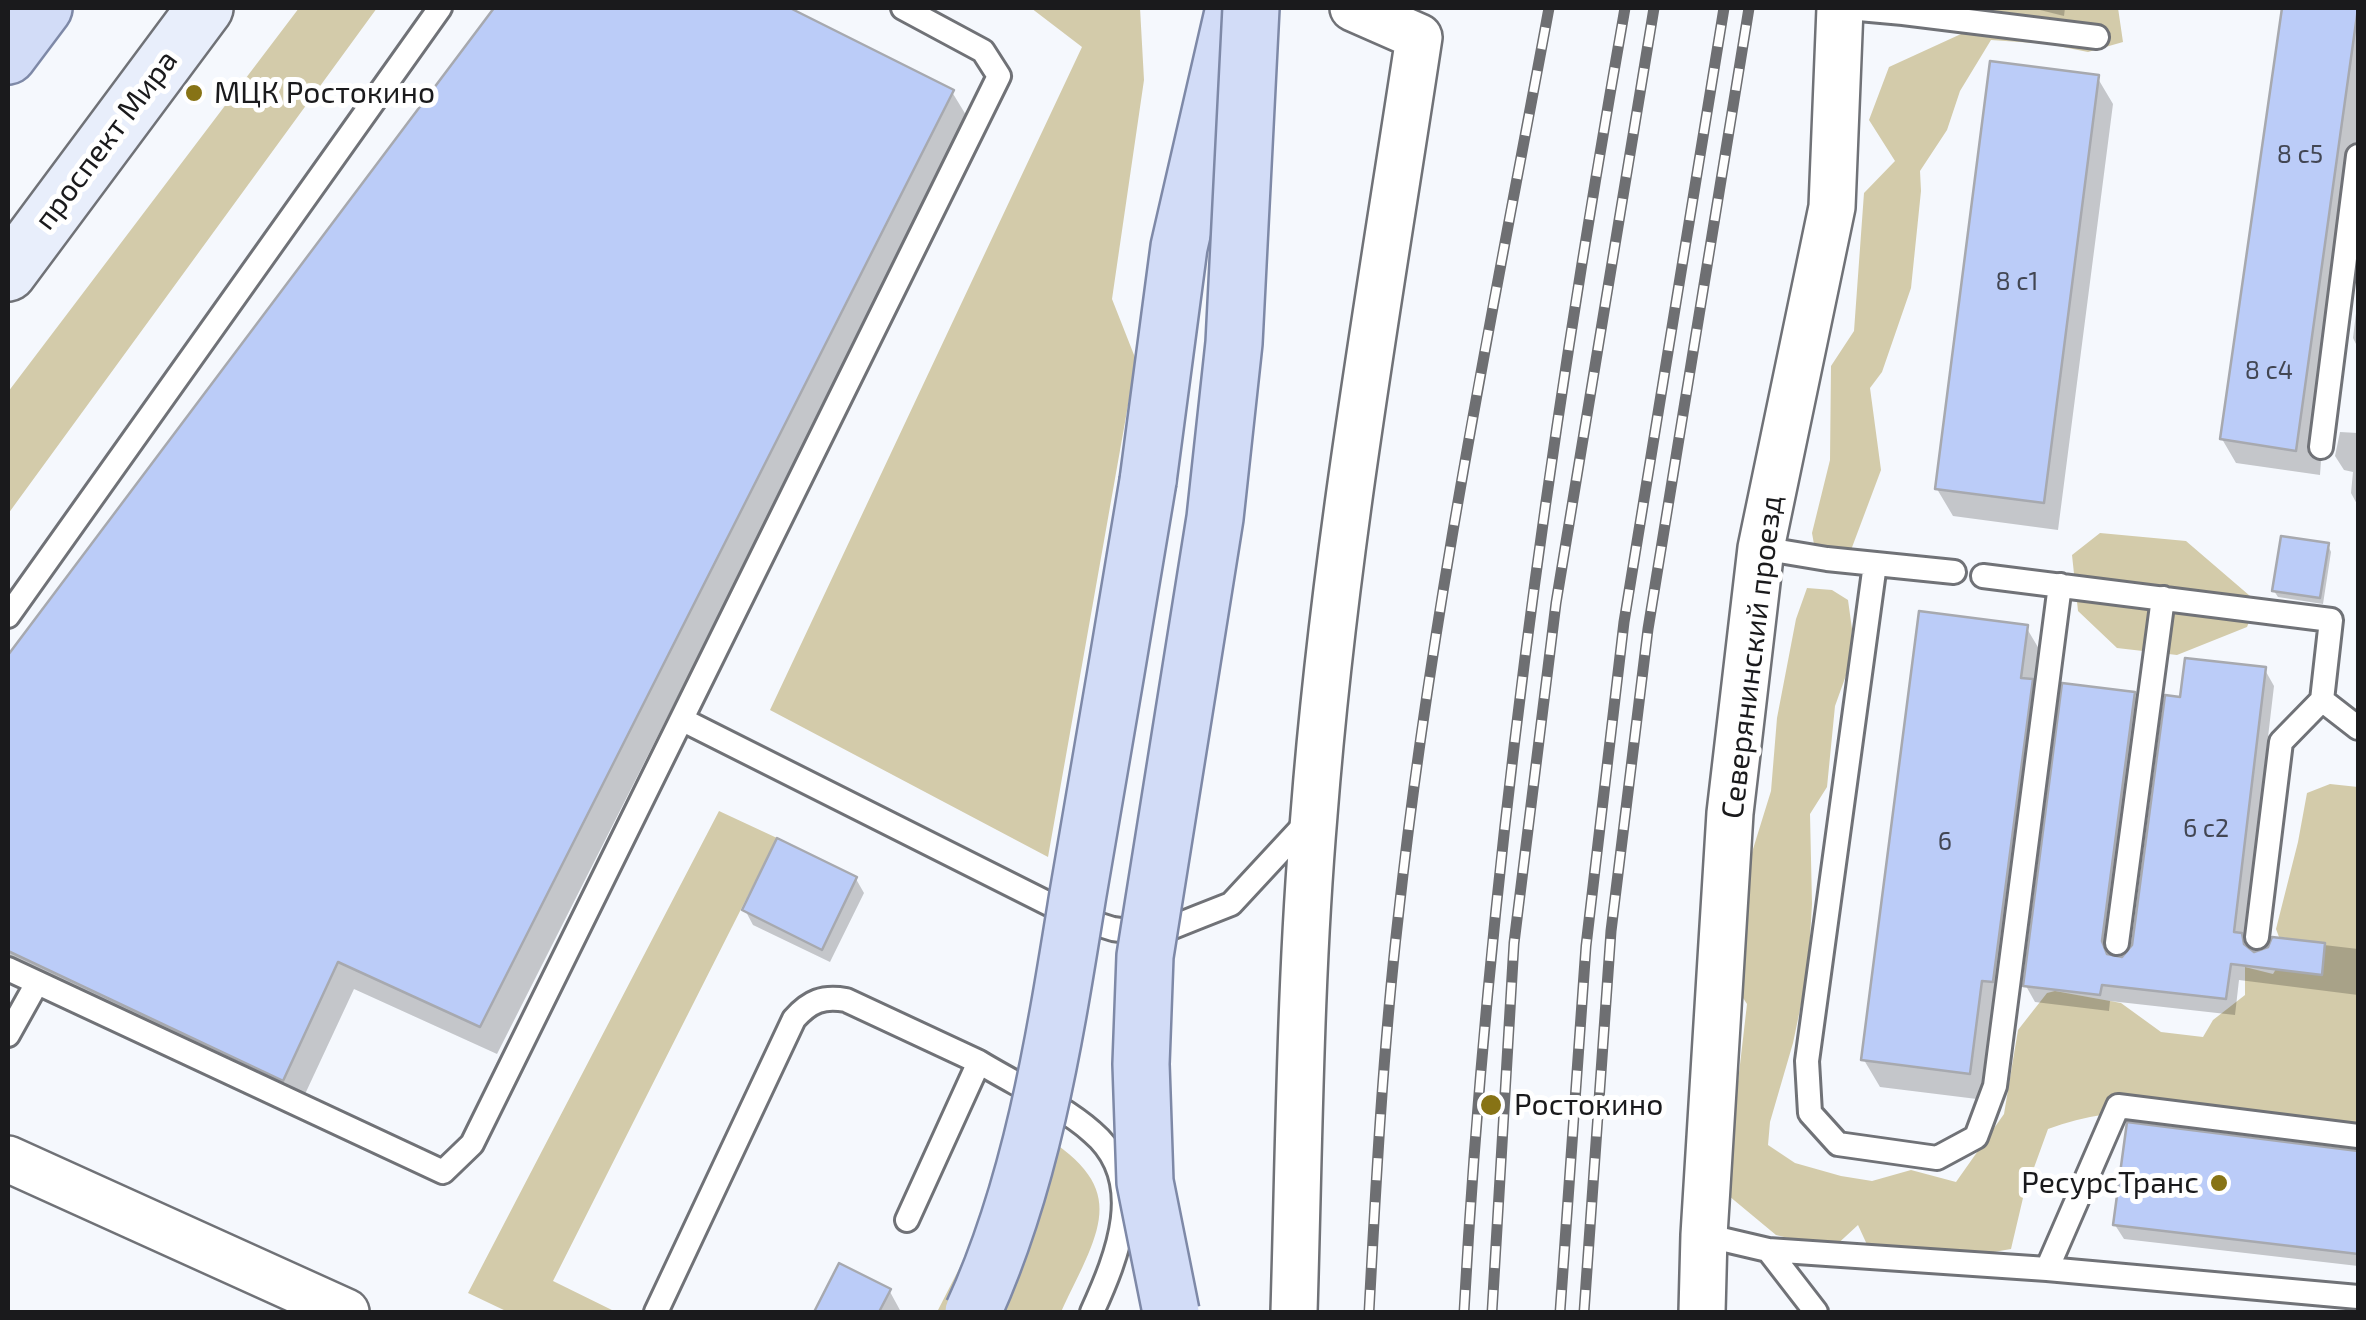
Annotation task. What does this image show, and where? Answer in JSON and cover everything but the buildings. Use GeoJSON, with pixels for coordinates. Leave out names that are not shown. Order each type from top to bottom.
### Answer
{"type":"FeatureCollection","features":[{"type":"Feature","properties":{"kind":"main road"},"geometry":{"type":"LineString","coordinates":[[8,56],[44,8]]}},
{"type":"Feature","properties":{"kind":"main road","name":"проспект Мира"},"geometry":{"type":"LineString","coordinates":[[8,273],[205,8]]}},
{"type":"Feature","properties":{"kind":"main road"},"geometry":{"type":"LineString","coordinates":[[972,1312],[1000,1253],[1029,1154],[1061,1000],[1148,481],[1178,247],[1234,8]]}},
{"type":"Feature","properties":{"kind":"main road"},"geometry":{"type":"LineString","coordinates":[[1172,1312],[1145,1182],[1141,1011],[1145,956],[1215,518],[1232,362],[1250,8]]}},
{"type":"Feature","properties":{"kind":"street"},"geometry":{"type":"LineString","coordinates":[[1294,1312],[1303,994],[1314,815],[1334,607],[1419,37],[1353,8]]}},
{"type":"Feature","properties":{"kind":"street","name":"Северянинский проезд"},"geometry":{"type":"LineString","coordinates":[[1702,1312],[1730,814],[1761,548],[1832,207],[1840,8]]}},
{"type":"Feature","properties":{"kind":"street"},"geometry":{"type":"LineString","coordinates":[[8,1159],[346,1312]]}},
{"type":"Feature","properties":{"kind":"lane"},"geometry":{"type":"LineString","coordinates":[[8,616],[440,8]]}},
{"type":"Feature","properties":{"kind":"lane"},"geometry":{"type":"LineString","coordinates":[[8,969],[443,1172],[472,1144],[999,76],[983,50],[943,17],[903,8]]}},
{"type":"Feature","properties":{"kind":"lane"},"geometry":{"type":"LineString","coordinates":[[1848,8],[1904,10],[2097,37]]}},
{"type":"Feature","properties":{"kind":"lane"},"geometry":{"type":"LineString","coordinates":[[2321,447],[2358,156]]}},
{"type":"Feature","properties":{"kind":"lane"},"geometry":{"type":"LineString","coordinates":[[1761,548],[1954,572]]}},
{"type":"Feature","properties":{"kind":"lane"},"geometry":{"type":"LineString","coordinates":[[1875,564],[1807,1062],[1810,1113],[1838,1144],[1937,1158],[1976,1137],[1995,1086],[2060,585]]}},
{"type":"Feature","properties":{"kind":"lane"},"geometry":{"type":"LineString","coordinates":[[1983,576],[2331,620],[2322,700],[2281,742],[2257,937]]}},
{"type":"Feature","properties":{"kind":"lane"},"geometry":{"type":"LineString","coordinates":[[2117,943],[2164,598]]}},
{"type":"Feature","properties":{"kind":"lane"},"geometry":{"type":"LineString","coordinates":[[2322,700],[2358,728]]}},
{"type":"Feature","properties":{"kind":"lane"},"geometry":{"type":"LineString","coordinates":[[682,720],[1075,917],[1143,934],[1168,929],[1230,904],[1314,815]]}},
{"type":"Feature","properties":{"kind":"lane"},"geometry":{"type":"LineString","coordinates":[[8,1034],[37,982]]}},
{"type":"Feature","properties":{"kind":"lane"},"geometry":{"type":"LineString","coordinates":[[656,1312],[794,1019],[805,1006],[826,997],[846,1000],[979,1062],[1091,1130],[1108,1148],[1122,1178],[1124,1210],[1120,1244],[1092,1312]]}},
{"type":"Feature","properties":{"kind":"lane"},"geometry":{"type":"LineString","coordinates":[[907,1220],[979,1062]]}},
{"type":"Feature","properties":{"kind":"lane"},"geometry":{"type":"LineString","coordinates":[[2047,1269],[2118,1106],[2358,1136]]}},
{"type":"Feature","properties":{"kind":"lane"},"geometry":{"type":"LineString","coordinates":[[1704,1235],[1768,1250],[2358,1296]]}},
{"type":"Feature","properties":{"kind":"lane"},"geometry":{"type":"LineString","coordinates":[[1768,1250],[1816,1312]]}},
{"type":"Feature","properties":{"kind":"shaded area"},"geometry":{"type":"Polygon","coordinates":[[[299,8],[377,8],[8,514],[8,392],[299,8]]]}},
{"type":"Feature","properties":{"kind":"shaded area"},"geometry":{"type":"Polygon","coordinates":[[[1031,8],[1140,8],[1144,80],[1112,299],[1136,360],[1048,857],[770,710],[1082,47],[1031,8]]]}},
{"type":"Feature","properties":{"kind":"shaded area"},"geometry":{"type":"Polygon","coordinates":[[[1928,8],[2118,8],[2123,42],[2088,52],[2048,44],[1991,40],[1960,91],[1947,130],[1920,171],[1911,288],[1882,372],[1870,388],[1881,470],[1851,550],[1815,550],[1812,533],[1830,460],[1831,366],[1854,331],[1864,193],[1895,161],[1869,120],[1889,67],[1961,34],[1928,8]]]}},
{"type":"Feature","properties":{"kind":"shaded area"},"geometry":{"type":"Polygon","coordinates":[[[2100,533],[2186,541],[2257,602],[2247,627],[2177,655],[2117,648],[2078,611],[2072,555],[2100,533]]]}},
{"type":"Feature","properties":{"kind":"shaded area"},"geometry":{"type":"Polygon","coordinates":[[[1807,588],[1832,590],[1848,600],[1852,629],[1849,667],[1835,706],[1827,787],[1810,814],[1812,904],[1808,971],[1793,1043],[1770,1122],[1768,1145],[1795,1163],[1841,1176],[1872,1181],[1911,1170],[1956,1182],[2004,1114],[2018,1030],[2047,993],[2055,991],[2121,1003],[2161,1032],[2203,1037],[2213,1020],[2245,995],[2245,967],[2273,974],[2276,969],[2321,974],[2325,943],[2279,937],[2276,929],[2307,793],[2330,784],[2358,787],[2358,1133],[2242,1116],[2163,1110],[2086,1118],[2048,1129],[2023,1198],[2011,1249],[1936,1262],[1869,1249],[1858,1225],[1832,1249],[1776,1235],[1723,1191],[1713,1168],[1736,1099],[1747,1004],[1732,981],[1727,933],[1771,791],[1777,718],[1796,619],[1807,588]]]}},
{"type":"Feature","properties":{"kind":"shaded area"},"geometry":{"type":"Polygon","coordinates":[[[719,811],[777,838],[553,1281],[616,1312],[508,1312],[468,1293],[719,811]]]}},
{"type":"Feature","properties":{"kind":"shaded area"},"geometry":{"type":"Polygon","coordinates":[[[1031,1128],[1084,1169],[1096,1189],[1100,1209],[1097,1231],[1061,1312],[937,1312],[1031,1128]]]}},
{"type":"Feature","properties":{"kind":"railway"},"geometry":{"type":"LineString","coordinates":[[1369,1312],[1388,1017],[1412,804],[1465,462],[1549,8]]}},
{"type":"Feature","properties":{"kind":"railway"},"geometry":{"type":"LineString","coordinates":[[1464,1312],[1489,984],[1525,658],[1571,332],[1625,8]]}},
{"type":"Feature","properties":{"kind":"railway"},"geometry":{"type":"LineString","coordinates":[[1492,1312],[1514,943],[1556,603],[1654,8]]}},
{"type":"Feature","properties":{"kind":"railway"},"geometry":{"type":"LineString","coordinates":[[1560,1312],[1586,946],[1624,622],[1724,8]]}},
{"type":"Feature","properties":{"kind":"railway"},"geometry":{"type":"LineString","coordinates":[[1584,1312],[1611,931],[1648,629],[1749,8]]}},
{"type":"Feature","properties":{"kind":"place","name":"МЦК Ростокино"},"geometry":{"type":"Point","coordinates":[194,93]}},
{"type":"Feature","properties":{"kind":"place","name":"Ростокино"},"geometry":{"type":"Point","coordinates":[1491,1105]}},
{"type":"Feature","properties":{"kind":"place","name":"РесурсТранс"},"geometry":{"type":"Point","coordinates":[2219,1183]}}]}
